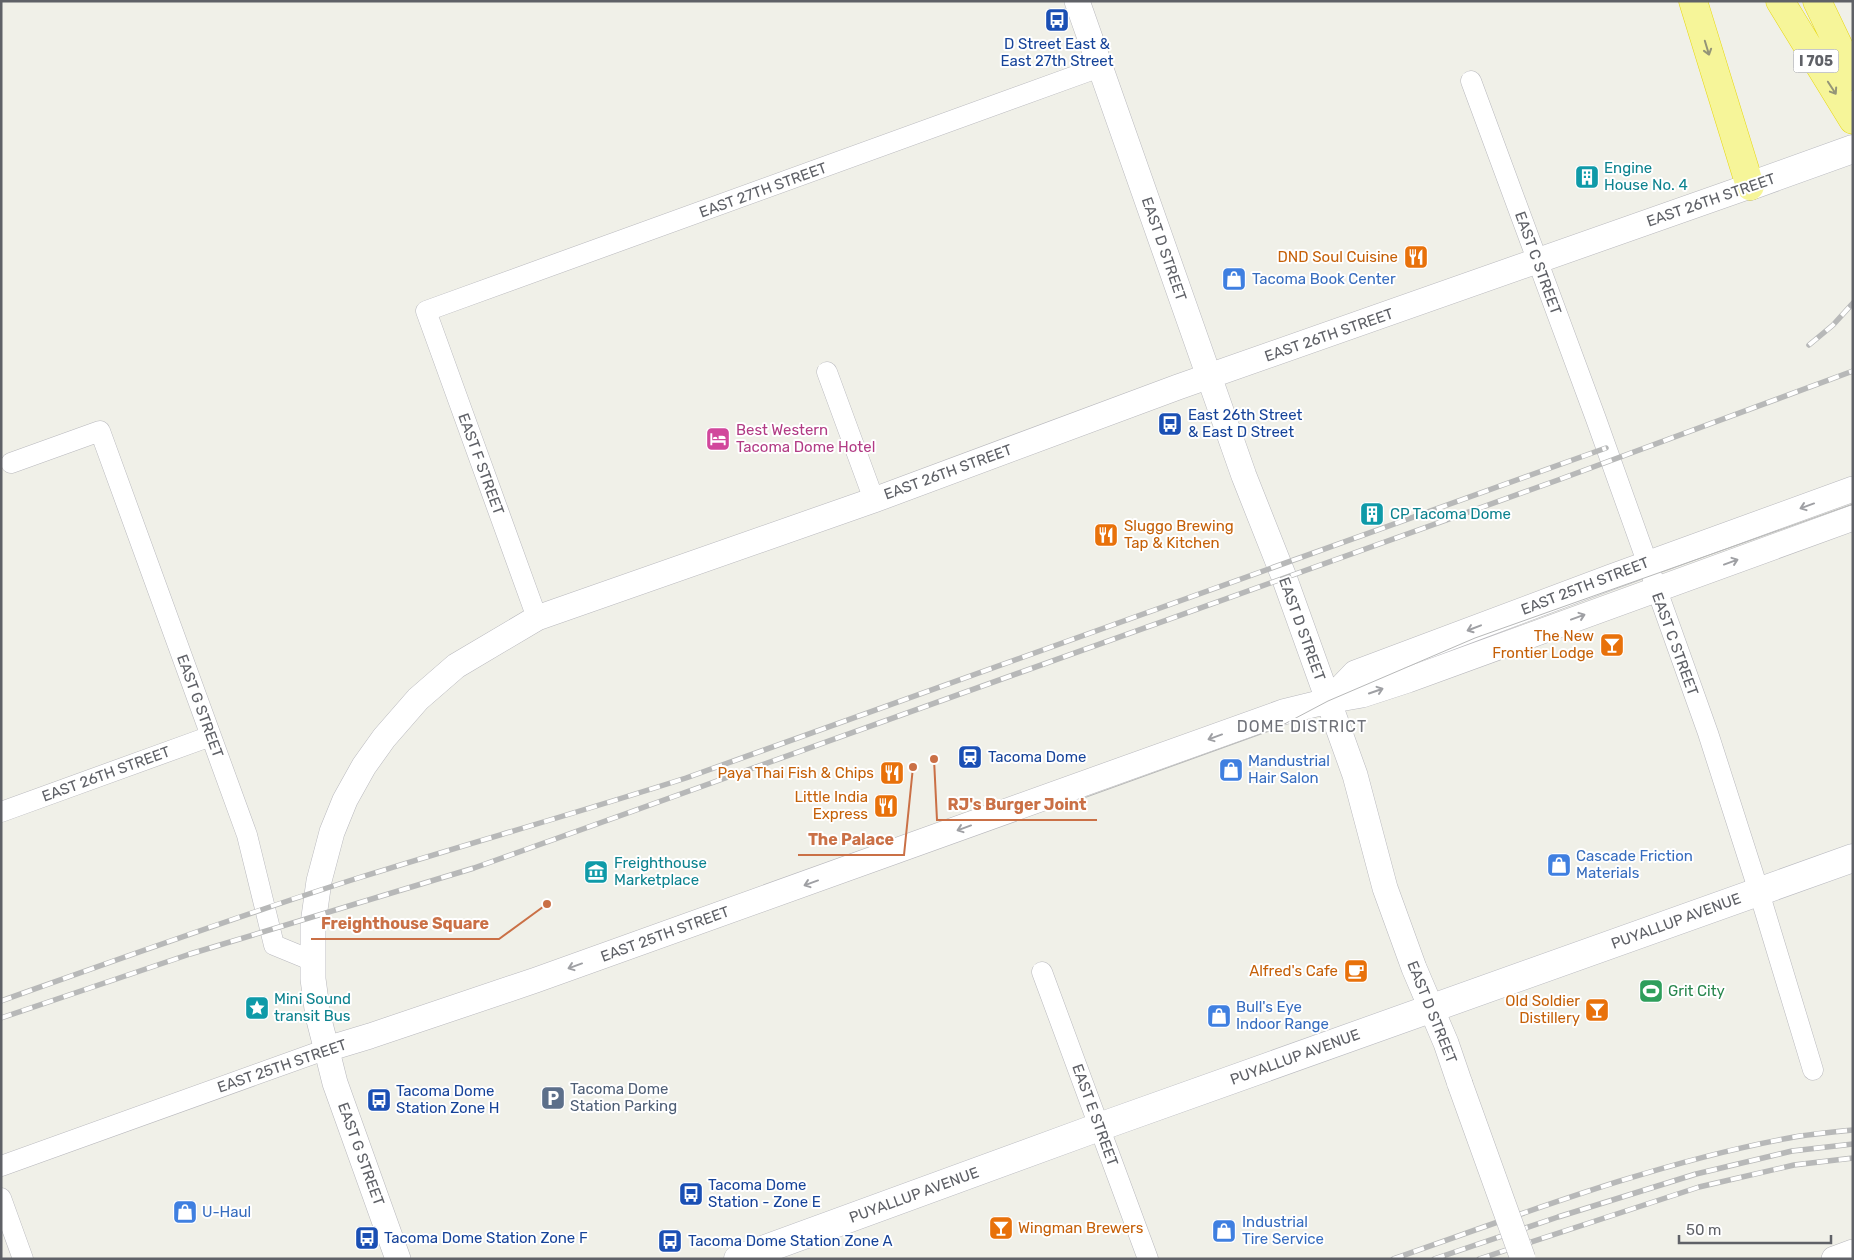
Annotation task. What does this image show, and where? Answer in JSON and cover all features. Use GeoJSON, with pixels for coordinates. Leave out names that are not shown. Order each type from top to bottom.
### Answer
{"type":"FeatureCollection","features":[{"type":"Feature","properties":{"kind":"highway"},"geometry":{"type":"LineString","coordinates":[[1693,1],[1756,184]]}},
{"type":"Feature","properties":{"kind":"highway","name":"I 705"},"geometry":{"type":"LineString","coordinates":[[1780,1],[1853,120]]}},
{"type":"Feature","properties":{"kind":"highway"},"geometry":{"type":"LineString","coordinates":[[1817,1],[1853,76]]}},
{"type":"Feature","properties":{"kind":"main road","name":"EAST 26TH STREET"},"geometry":{"type":"LineString","coordinates":[[1756,184],[1853,149]]}},
{"type":"Feature","properties":{"kind":"main road","name":"PUYALLUP AVENUE"},"geometry":{"type":"LineString","coordinates":[[738,1259],[772,1253],[1099,1127],[1853,858]]}},
{"type":"Feature","properties":{"kind":"street","name":"EAST D STREET"},"geometry":{"type":"LineString","coordinates":[[1077,1],[1209,376],[1355,775],[1385,888],[1414,968],[1432,1008],[1523,1259]]}},
{"type":"Feature","properties":{"kind":"street","name":"EAST 27TH STREET"},"geometry":{"type":"LineString","coordinates":[[426,311],[1100,68]]}},
{"type":"Feature","properties":{"kind":"street","name":"EAST C STREET"},"geometry":{"type":"LineString","coordinates":[[1471,81],[1708,733],[1814,1070]]}},
{"type":"Feature","properties":{"kind":"street","name":"EAST 26TH STREET"},"geometry":{"type":"LineString","coordinates":[[327,1049],[318,1016],[313,979],[313,924],[319,881],[332,832],[364,766],[384,738],[418,699],[456,666],[537,618],[874,500],[1209,376],[1322,338],[1537,260],[1756,184]]}},
{"type":"Feature","properties":{"kind":"street","name":"EAST F STREET"},"geometry":{"type":"LineString","coordinates":[[426,311],[537,618]]}},
{"type":"Feature","properties":{"kind":"street"},"geometry":{"type":"LineString","coordinates":[[827,372],[874,500]]}},
{"type":"Feature","properties":{"kind":"street","name":"EAST G STREET"},"geometry":{"type":"LineString","coordinates":[[11,463],[100,431],[247,835],[274,945],[313,961]]}},
{"type":"Feature","properties":{"kind":"street","name":"EAST 25TH STREET"},"geometry":{"type":"LineString","coordinates":[[1328,701],[1355,673],[1853,489]]}},
{"type":"Feature","properties":{"kind":"street","name":"EAST 25TH STREET"},"geometry":{"type":"LineString","coordinates":[[1,1166],[327,1049],[536,980],[1283,712],[1362,695],[1408,680],[1656,588],[1853,518]]}},
{"type":"Feature","properties":{"kind":"street","name":"EAST 26TH STREET"},"geometry":{"type":"LineString","coordinates":[[1,812],[211,736]]}},
{"type":"Feature","properties":{"kind":"street","name":"EAST E STREET"},"geometry":{"type":"LineString","coordinates":[[1042,972],[1148,1259]]}},
{"type":"Feature","properties":{"kind":"street","name":"EAST G STREET"},"geometry":{"type":"LineString","coordinates":[[327,1049],[336,1084],[398,1259]]}},
{"type":"Feature","properties":{"kind":"street"},"geometry":{"type":"LineString","coordinates":[[1,1198],[23,1259]]}},
{"type":"Feature","properties":{"kind":"street"},"geometry":{"type":"LineString","coordinates":[[1834,1259],[1853,1252]]}},
{"type":"Feature","properties":{"kind":"tram line"},"geometry":{"type":"LineString","coordinates":[[1070,803],[1275,729],[1328,701],[1475,638],[1853,504]]}},
{"type":"Feature","properties":{"kind":"railway"},"geometry":{"type":"LineString","coordinates":[[1809,345],[1833,325],[1853,303]]}},
{"type":"Feature","properties":{"kind":"railway"},"geometry":{"type":"LineString","coordinates":[[1,1018],[190,954],[474,868],[1558,480],[1853,371]]}},
{"type":"Feature","properties":{"kind":"railway"},"geometry":{"type":"LineString","coordinates":[[1,1001],[313,892],[686,778],[1606,448]]}},
{"type":"Feature","properties":{"kind":"railway"},"geometry":{"type":"LineString","coordinates":[[1393,1259],[1638,1175],[1688,1161],[1789,1138],[1853,1130]]}},
{"type":"Feature","properties":{"kind":"railway"},"geometry":{"type":"LineString","coordinates":[[1434,1259],[1558,1217],[1696,1174],[1792,1151],[1853,1144]]}},
{"type":"Feature","properties":{"kind":"railway"},"geometry":{"type":"LineString","coordinates":[[1479,1259],[1699,1187],[1794,1165],[1853,1158]]}},
{"type":"Feature","properties":{"kind":"place","name":"D Street East & East 27th Street"},"geometry":{"type":"Point","coordinates":[1057,20]}},
{"type":"Feature","properties":{"kind":"place","name":"Engine House No. 4"},"geometry":{"type":"Point","coordinates":[1587,177]}},
{"type":"Feature","properties":{"kind":"place","name":"DND Soul Cuisine"},"geometry":{"type":"Point","coordinates":[1416,257]}},
{"type":"Feature","properties":{"kind":"place","name":"Tacoma Book Center"},"geometry":{"type":"Point","coordinates":[1234,279]}},
{"type":"Feature","properties":{"kind":"place","name":"East 26th Street & East D Street"},"geometry":{"type":"Point","coordinates":[1170,424]}},
{"type":"Feature","properties":{"kind":"place","name":"Best Western Tacoma Dome Hotel"},"geometry":{"type":"Point","coordinates":[718,439]}},
{"type":"Feature","properties":{"kind":"place","name":"CP Tacoma Dome"},"geometry":{"type":"Point","coordinates":[1372,514]}},
{"type":"Feature","properties":{"kind":"place","name":"Sluggo Brewing Tap & Kitchen"},"geometry":{"type":"Point","coordinates":[1106,535]}},
{"type":"Feature","properties":{"kind":"place","name":"The New Frontier Lodge"},"geometry":{"type":"Point","coordinates":[1612,645]}},
{"type":"Feature","properties":{"kind":"place","name":"Tacoma Dome"},"geometry":{"type":"Point","coordinates":[970,757]}},
{"type":"Feature","properties":{"kind":"place","name":"RJ's Burger Joint"},"geometry":{"type":"Point","coordinates":[934,759]}},
{"type":"Feature","properties":{"kind":"place","name":"The Palace"},"geometry":{"type":"Point","coordinates":[913,767]}},
{"type":"Feature","properties":{"kind":"place","name":"Mandustrial Hair Salon"},"geometry":{"type":"Point","coordinates":[1231,770]}},
{"type":"Feature","properties":{"kind":"place","name":"Paya Thai Fish & Chips"},"geometry":{"type":"Point","coordinates":[892,773]}},
{"type":"Feature","properties":{"kind":"place","name":"Little India Express"},"geometry":{"type":"Point","coordinates":[886,806]}},
{"type":"Feature","properties":{"kind":"place","name":"Cascade Friction Materials"},"geometry":{"type":"Point","coordinates":[1559,865]}},
{"type":"Feature","properties":{"kind":"place","name":"Freighthouse Marketplace"},"geometry":{"type":"Point","coordinates":[596,872]}},
{"type":"Feature","properties":{"kind":"place","name":"Freighthouse Square"},"geometry":{"type":"Point","coordinates":[547,904]}},
{"type":"Feature","properties":{"kind":"place","name":"Alfred's Cafe"},"geometry":{"type":"Point","coordinates":[1356,971]}},
{"type":"Feature","properties":{"kind":"place","name":"Grit City"},"geometry":{"type":"Point","coordinates":[1651,991]}},
{"type":"Feature","properties":{"kind":"place","name":"Mini Sound transit Bus"},"geometry":{"type":"Point","coordinates":[257,1008]}},
{"type":"Feature","properties":{"kind":"place","name":"Old Soldier Distillery"},"geometry":{"type":"Point","coordinates":[1597,1010]}},
{"type":"Feature","properties":{"kind":"place","name":"Bull's Eye Indoor Range"},"geometry":{"type":"Point","coordinates":[1219,1016]}},
{"type":"Feature","properties":{"kind":"place","name":"Tacoma Dome Station Parking"},"geometry":{"type":"Point","coordinates":[553,1098]}},
{"type":"Feature","properties":{"kind":"place","name":"Tacoma Dome Station Zone H"},"geometry":{"type":"Point","coordinates":[379,1100]}},
{"type":"Feature","properties":{"kind":"place","name":"Tacoma Dome Station - Zone E"},"geometry":{"type":"Point","coordinates":[691,1194]}},
{"type":"Feature","properties":{"kind":"place","name":"U-Haul"},"geometry":{"type":"Point","coordinates":[185,1212]}},
{"type":"Feature","properties":{"kind":"place","name":"Wingman Brewers"},"geometry":{"type":"Point","coordinates":[1001,1228]}},
{"type":"Feature","properties":{"kind":"place","name":"Industrial Tire Service"},"geometry":{"type":"Point","coordinates":[1224,1231]}},
{"type":"Feature","properties":{"kind":"place","name":"Tacoma Dome Station Zone F"},"geometry":{"type":"Point","coordinates":[367,1238]}},
{"type":"Feature","properties":{"kind":"place","name":"Tacoma Dome Station Zone A"},"geometry":{"type":"Point","coordinates":[670,1241]}},
{"type":"Feature","properties":{"kind":"district","name":"DOME DISTRICT"},"geometry":{"type":"Point","coordinates":[1302,726]}}]}
